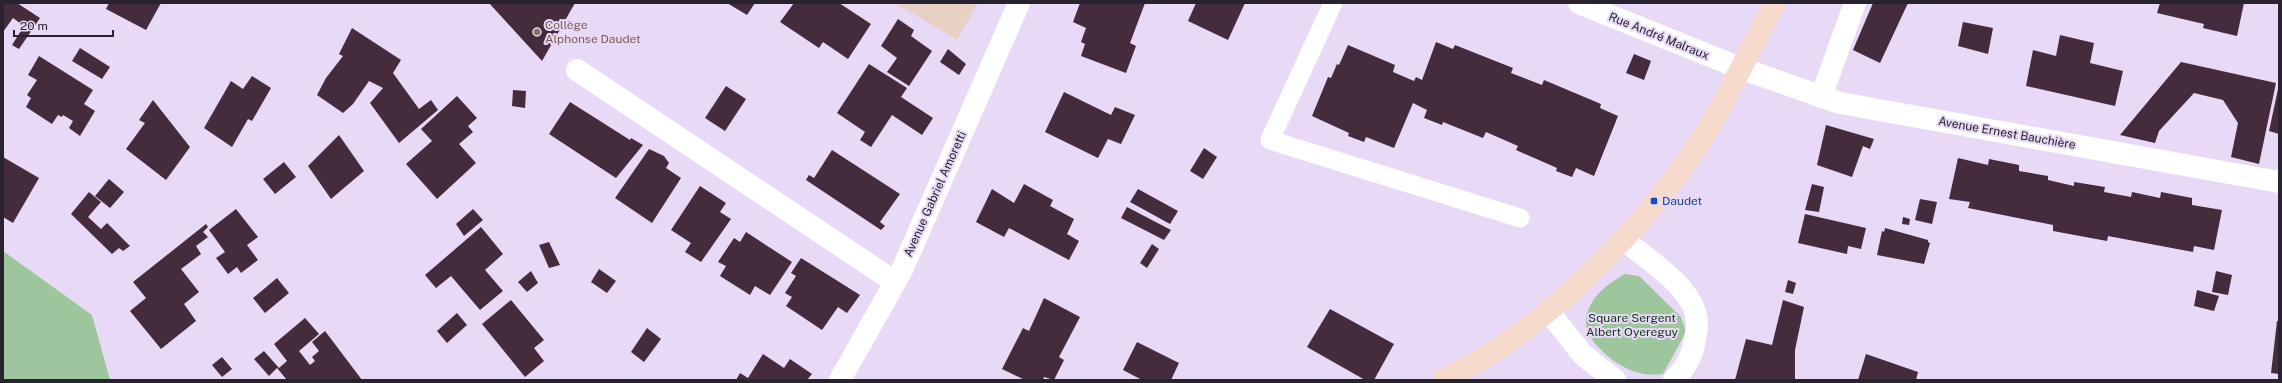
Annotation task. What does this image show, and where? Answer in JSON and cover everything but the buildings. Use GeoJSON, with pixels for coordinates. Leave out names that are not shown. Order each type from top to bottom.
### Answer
{"type":"FeatureCollection","features":[{"type":"Feature","properties":{"kind":"main road"},"geometry":{"type":"LineString","coordinates":[[1444,380],[1496,351],[1549,312],[1624,240],[1682,167],[1705,133],[1774,3]]}},
{"type":"Feature","properties":{"kind":"street","name":"Avenue Gabriel Amoretti"},"geometry":{"type":"LineString","coordinates":[[840,380],[895,282],[1019,3]]}},
{"type":"Feature","properties":{"kind":"street","name":"Rue André Malraux"},"geometry":{"type":"LineString","coordinates":[[1579,3],[1740,68]]}},
{"type":"Feature","properties":{"kind":"street"},"geometry":{"type":"LineString","coordinates":[[1821,97],[1855,3]]}},
{"type":"Feature","properties":{"kind":"street","name":"Avenue Ernest Bauchière"},"geometry":{"type":"LineString","coordinates":[[1740,68],[1840,103],[2279,182]]}},
{"type":"Feature","properties":{"kind":"street"},"geometry":{"type":"LineString","coordinates":[[577,70],[895,282]]}},
{"type":"Feature","properties":{"kind":"street"},"geometry":{"type":"LineString","coordinates":[[1624,240],[1671,278],[1689,298],[1697,322],[1694,347],[1687,366],[1674,380]]}},
{"type":"Feature","properties":{"kind":"street"},"geometry":{"type":"LineString","coordinates":[[1549,312],[1582,355],[1615,380]]}},
{"type":"Feature","properties":{"kind":"lane"},"geometry":{"type":"LineString","coordinates":[[1333,3],[1270,140],[1520,218]]}},
{"type":"Feature","properties":{"kind":"shaded area"},"geometry":{"type":"Polygon","coordinates":[[[895,3],[978,3],[957,40],[895,3]]]}},
{"type":"Feature","properties":{"kind":"green space"},"geometry":{"type":"Polygon","coordinates":[[[3,251],[92,315],[110,380],[3,380],[3,251]]]}},
{"type":"Feature","properties":{"kind":"green space","name":"Square Sergent Albert Oyereguy"},"geometry":{"type":"Polygon","coordinates":[[[1625,274],[1639,276],[1681,317],[1686,332],[1663,374],[1643,374],[1629,370],[1612,360],[1604,353],[1591,338],[1587,330],[1587,314],[1594,300],[1605,288],[1625,274]]]}},
{"type":"Feature","properties":{"kind":"place","name":"Collège Alphonse Daudet"},"geometry":{"type":"Point","coordinates":[537,32]}},
{"type":"Feature","properties":{"kind":"place","name":"Daudet"},"geometry":{"type":"Point","coordinates":[1654,201]}}]}
